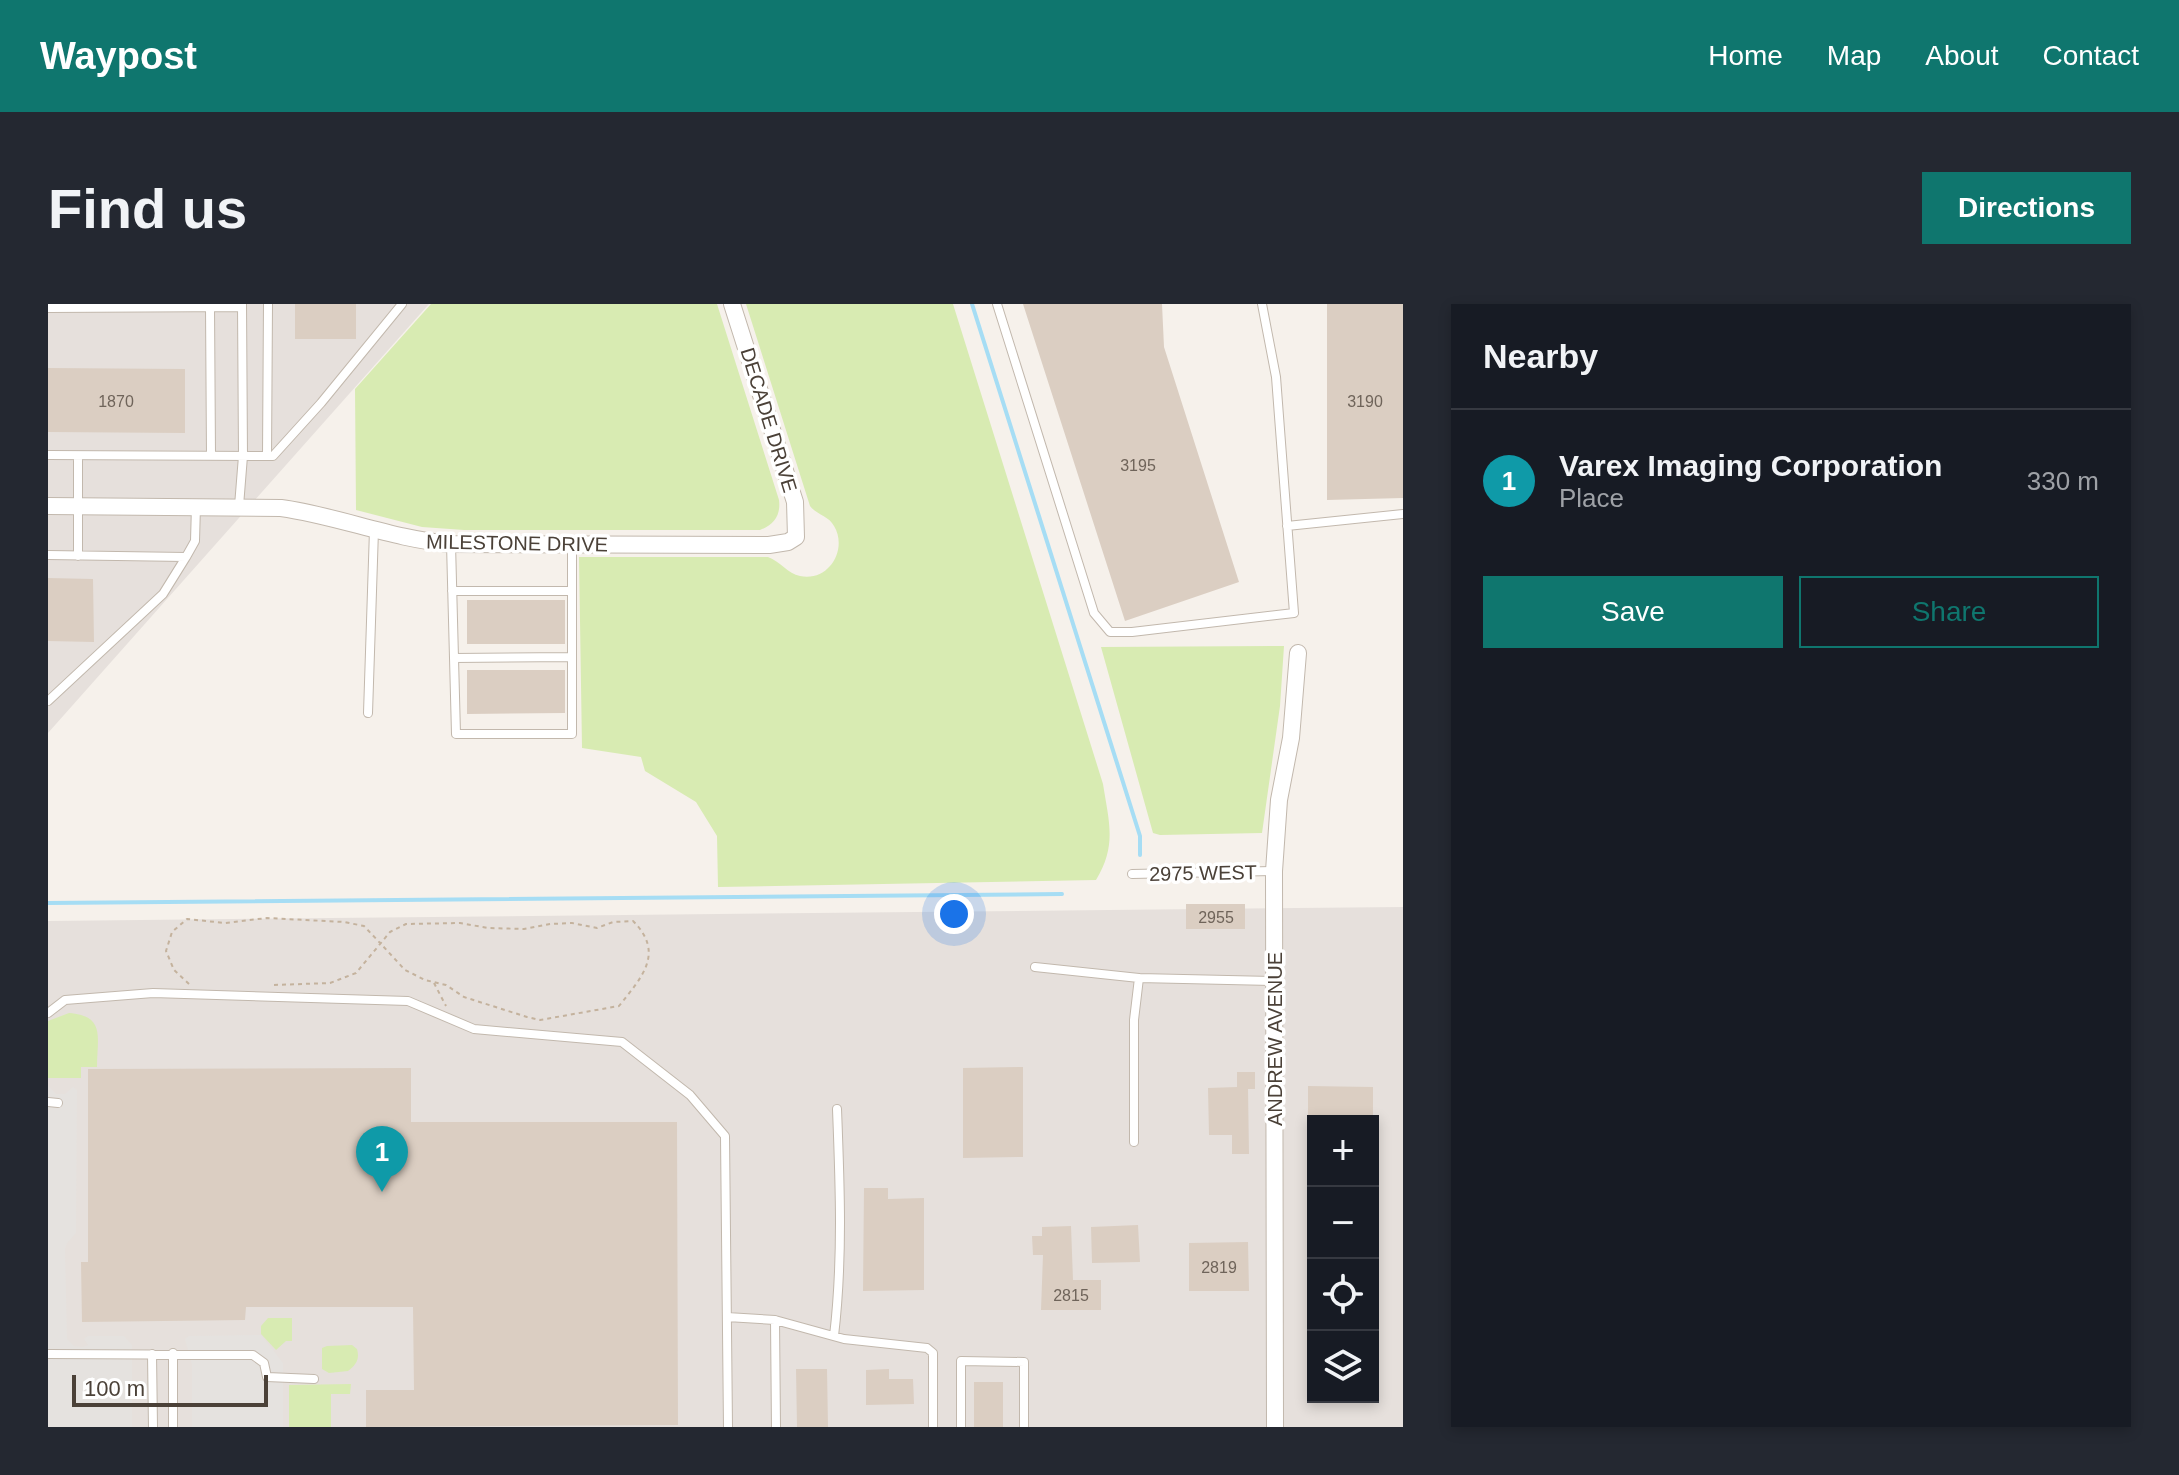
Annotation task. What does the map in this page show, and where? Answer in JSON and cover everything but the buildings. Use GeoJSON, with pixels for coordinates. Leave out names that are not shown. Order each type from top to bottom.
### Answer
{"type":"FeatureCollection","features":[{"type":"Feature","properties":{"kind":"street","name":"DECADE DRIVE"},"geometry":{"type":"LineString","coordinates":[[732,304],[795,502],[796,537]]}},
{"type":"Feature","properties":{"kind":"street","name":"MILESTONE DRIVE"},"geometry":{"type":"LineString","coordinates":[[48,506],[239,506],[313,512],[411,539],[451,544],[769,545],[788,542],[796,537]]}},
{"type":"Feature","properties":{"kind":"street","name":"ANDREW AVENUE"},"geometry":{"type":"LineString","coordinates":[[1275,1427],[1274,871],[1279,800],[1291,738],[1298,653]]}},
{"type":"Feature","properties":{"kind":"lane"},"geometry":{"type":"LineString","coordinates":[[267,456],[268,304]]}},
{"type":"Feature","properties":{"kind":"lane"},"geometry":{"type":"LineString","coordinates":[[48,455],[273,456],[402,304]]}},
{"type":"Feature","properties":{"kind":"lane"},"geometry":{"type":"LineString","coordinates":[[997,304],[1094,613],[1110,632],[1294,613],[1276,377],[1262,304]]}},
{"type":"Feature","properties":{"kind":"lane"},"geometry":{"type":"LineString","coordinates":[[48,308],[242,305],[243,456],[239,506]]}},
{"type":"Feature","properties":{"kind":"lane"},"geometry":{"type":"LineString","coordinates":[[210,307],[211,456]]}},
{"type":"Feature","properties":{"kind":"lane"},"geometry":{"type":"LineString","coordinates":[[78,456],[78,556]]}},
{"type":"Feature","properties":{"kind":"lane"},"geometry":{"type":"LineString","coordinates":[[48,701],[163,594],[195,541],[196,506]]}},
{"type":"Feature","properties":{"kind":"lane"},"geometry":{"type":"LineString","coordinates":[[1287,526],[1403,514]]}},
{"type":"Feature","properties":{"kind":"lane"},"geometry":{"type":"LineString","coordinates":[[368,713],[374,530]]}},
{"type":"Feature","properties":{"kind":"lane"},"geometry":{"type":"LineString","coordinates":[[451,544],[456,734],[572,734],[572,545]]}},
{"type":"Feature","properties":{"kind":"lane"},"geometry":{"type":"LineString","coordinates":[[48,555],[186,557]]}},
{"type":"Feature","properties":{"kind":"lane"},"geometry":{"type":"LineString","coordinates":[[452,591],[572,591]]}},
{"type":"Feature","properties":{"kind":"lane"},"geometry":{"type":"LineString","coordinates":[[454,658],[572,657]]}},
{"type":"Feature","properties":{"kind":"lane","name":"2975 WEST"},"geometry":{"type":"LineString","coordinates":[[1132,874],[1274,871]]}},
{"type":"Feature","properties":{"kind":"lane"},"geometry":{"type":"LineString","coordinates":[[1035,967],[1139,978],[1275,981]]}},
{"type":"Feature","properties":{"kind":"lane"},"geometry":{"type":"LineString","coordinates":[[1134,1142],[1134,1020],[1139,978]]}},
{"type":"Feature","properties":{"kind":"lane"},"geometry":{"type":"LineString","coordinates":[[48,1013],[65,1000],[153,993],[408,1001],[474,1029],[622,1042],[690,1095],[725,1136],[728,1427]]}},
{"type":"Feature","properties":{"kind":"lane"},"geometry":{"type":"LineString","coordinates":[[48,1102],[58,1103]]}},
{"type":"Feature","properties":{"kind":"lane"},"geometry":{"type":"LineString","coordinates":[[834,1336],[839,1292],[841,1215],[837,1109]]}},
{"type":"Feature","properties":{"kind":"lane"},"geometry":{"type":"LineString","coordinates":[[727,1317],[775,1320],[834,1336],[927,1348],[933,1353],[933,1427]]}},
{"type":"Feature","properties":{"kind":"lane"},"geometry":{"type":"LineString","coordinates":[[775,1320],[776,1427]]}},
{"type":"Feature","properties":{"kind":"lane"},"geometry":{"type":"LineString","coordinates":[[173,1353],[173,1427]]}},
{"type":"Feature","properties":{"kind":"lane"},"geometry":{"type":"LineString","coordinates":[[48,1354],[253,1355],[264,1363],[267,1377],[314,1379]]}},
{"type":"Feature","properties":{"kind":"lane"},"geometry":{"type":"LineString","coordinates":[[152,1354],[153,1427]]}},
{"type":"Feature","properties":{"kind":"lane"},"geometry":{"type":"LineString","coordinates":[[961,1427],[961,1361],[1024,1362],[1024,1427]]}},
{"type":"Feature","properties":{"kind":"path"},"geometry":{"type":"LineString","coordinates":[[190,985],[174,970],[166,951],[172,932],[187,919],[225,923],[277,918],[364,926],[381,944],[405,970],[446,985],[464,997],[540,1020],[619,1006],[641,979],[651,948],[645,933],[633,921],[613,922],[597,928],[572,923],[524,929],[425,922],[406,924],[390,932],[381,944],[356,973],[330,983],[272,985]]}},
{"type":"Feature","properties":{"kind":"path"},"geometry":{"type":"LineString","coordinates":[[434,982],[454,1021]]}},
{"type":"Feature","properties":{"kind":"shaded area"},"geometry":{"type":"Polygon","coordinates":[[[48,304],[429,304],[48,733],[48,304]]]}},
{"type":"Feature","properties":{"kind":"shaded area"},"geometry":{"type":"Polygon","coordinates":[[[1403,907],[1403,1427],[48,1427],[48,921],[1403,907]]]}},
{"type":"Feature","properties":{"kind":"shaded area"},"geometry":{"type":"Polygon","coordinates":[[[48,1086],[56,1094],[65,1094],[73,1087],[77,1090],[76,1233],[65,1249],[67,1339],[74,1346],[83,1347],[88,1345],[84,1339],[88,1336],[124,1336],[132,1345],[132,1427],[48,1427],[48,1086]]]}},
{"type":"Feature","properties":{"kind":"shaded area"},"geometry":{"type":"Polygon","coordinates":[[[261,1335],[283,1363],[283,1427],[192,1427],[192,1365],[185,1339],[189,1336],[261,1335]]]}},
{"type":"Feature","properties":{"kind":"green space"},"geometry":{"type":"Polygon","coordinates":[[[431,304],[717,304],[779,500],[776,519],[760,530],[464,530],[422,527],[356,510],[355,389],[431,304]]]}},
{"type":"Feature","properties":{"kind":"green space"},"geometry":{"type":"Polygon","coordinates":[[[746,304],[953,304],[1103,784],[1110,834],[1107,856],[1096,880],[718,887],[717,836],[696,802],[645,771],[641,757],[582,748],[579,557],[768,557],[796,575],[810,577],[827,569],[837,554],[839,544],[834,526],[810,506],[746,304]]]}},
{"type":"Feature","properties":{"kind":"green space"},"geometry":{"type":"Polygon","coordinates":[[[1284,646],[1280,706],[1262,833],[1153,833],[1101,647],[1284,646]]]}},
{"type":"Feature","properties":{"kind":"green space"},"geometry":{"type":"Polygon","coordinates":[[[69,1013],[89,1018],[94,1023],[98,1038],[97,1067],[81,1067],[81,1078],[48,1078],[48,1021],[69,1013]]]}},
{"type":"Feature","properties":{"kind":"green space"},"geometry":{"type":"Polygon","coordinates":[[[268,1318],[292,1318],[292,1341],[286,1341],[276,1350],[261,1334],[261,1326],[268,1318]]]}},
{"type":"Feature","properties":{"kind":"green space"},"geometry":{"type":"Polygon","coordinates":[[[352,1345],[357,1349],[358,1359],[348,1371],[329,1373],[322,1369],[322,1348],[352,1345]]]}},
{"type":"Feature","properties":{"kind":"green space"},"geometry":{"type":"Polygon","coordinates":[[[351,1384],[350,1394],[331,1394],[331,1427],[289,1427],[289,1385],[351,1384]]]}},
{"type":"Feature","properties":{"kind":"waterway"},"geometry":{"type":"LineString","coordinates":[[972,304],[1140,836],[1140,855]]}},
{"type":"Feature","properties":{"kind":"waterway"},"geometry":{"type":"LineString","coordinates":[[48,903],[1062,894]]}},
{"type":"Feature","properties":{"kind":"place","name":"Varex Imaging Corporation"},"geometry":{"type":"Point","coordinates":[382,1192]}}]}
